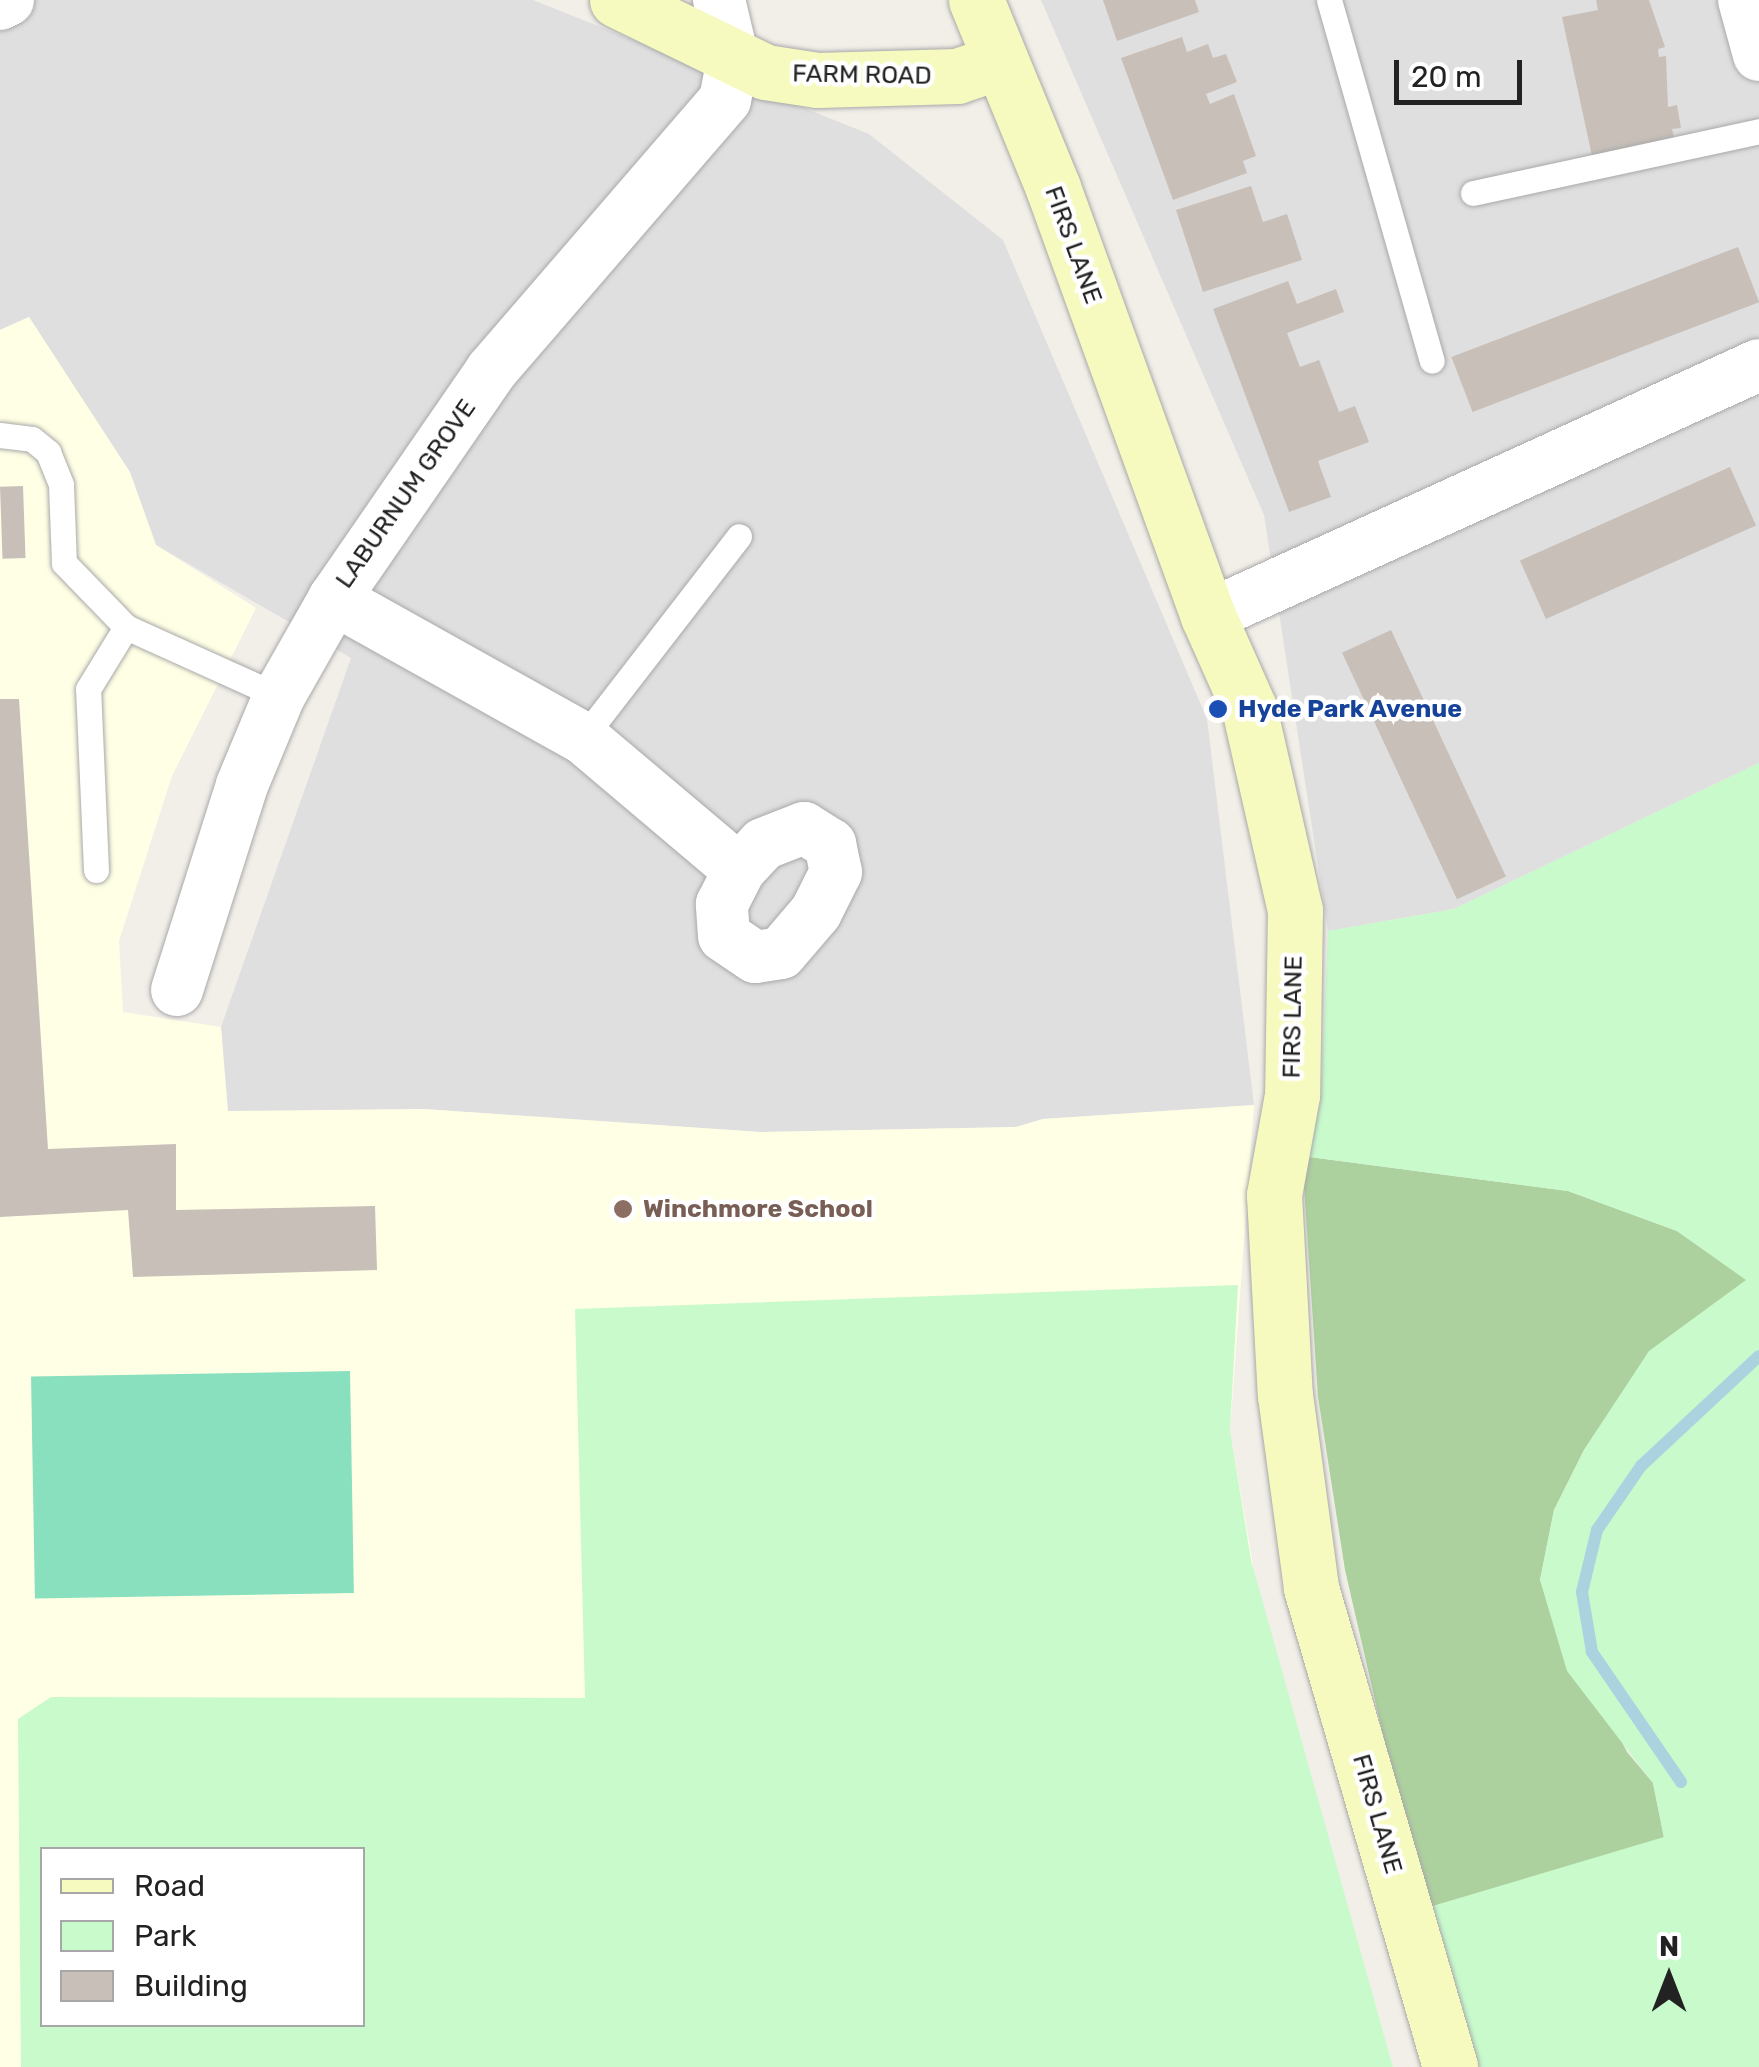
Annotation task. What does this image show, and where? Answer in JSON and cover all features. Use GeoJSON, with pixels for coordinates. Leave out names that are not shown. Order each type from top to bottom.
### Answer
{"type":"FeatureCollection","features":[{"type":"Feature","properties":{"kind":"street"},"geometry":{"type":"LineString","coordinates":[[0,4],[8,0]]}},
{"type":"Feature","properties":{"kind":"street","name":"FARM ROAD"},"geometry":{"type":"LineString","coordinates":[[617,0],[733,59],[816,80],[956,76],[1001,61]]}},
{"type":"Feature","properties":{"kind":"street"},"geometry":{"type":"LineString","coordinates":[[719,0],[733,59]]}},
{"type":"Feature","properties":{"kind":"street","name":"FIRS LANE"},"geometry":{"type":"LineString","coordinates":[[976,0],[1208,616],[1249,708],[1295,910],[1292,1095],[1274,1195],[1285,1395],[1312,1588],[1450,2067]]}},
{"type":"Feature","properties":{"kind":"street"},"geometry":{"type":"LineString","coordinates":[[1744,0],[1759,55]]}},
{"type":"Feature","properties":{"kind":"street","name":"LABURNUM GROVE"},"geometry":{"type":"LineString","coordinates":[[177,990],[207,883],[279,696],[334,599],[491,371],[725,100],[733,59]]}},
{"type":"Feature","properties":{"kind":"street"},"geometry":{"type":"LineString","coordinates":[[1208,616],[1759,366]]}},
{"type":"Feature","properties":{"kind":"street"},"geometry":{"type":"LineString","coordinates":[[334,599],[583,738],[738,870]]}},
{"type":"Feature","properties":{"kind":"lane"},"geometry":{"type":"LineString","coordinates":[[1330,0],[1432,361]]}},
{"type":"Feature","properties":{"kind":"lane"},"geometry":{"type":"LineString","coordinates":[[1473,193],[1759,131]]}},
{"type":"Feature","properties":{"kind":"lane"},"geometry":{"type":"LineString","coordinates":[[0,434],[32,439],[48,452],[61,484],[64,563],[126,627],[279,696]]}},
{"type":"Feature","properties":{"kind":"lane"},"geometry":{"type":"LineString","coordinates":[[583,738],[740,536]]}},
{"type":"Feature","properties":{"kind":"lane"},"geometry":{"type":"LineString","coordinates":[[96,870],[88,689],[126,627]]}},
{"type":"Feature","properties":{"kind":"shaded area"},"geometry":{"type":"Polygon","coordinates":[[[0,0],[533,0],[869,134],[1003,240],[1207,719],[1254,1105],[1043,1119],[1016,1127],[760,1132],[424,1109],[227,1112],[221,1027],[351,658],[156,545],[129,472],[29,317],[0,330],[0,0]]]}},
{"type":"Feature","properties":{"kind":"shaded area"},"geometry":{"type":"Polygon","coordinates":[[[1041,0],[1759,0],[1759,763],[1454,909],[1328,931],[1264,515],[1041,0]]]}},
{"type":"Feature","properties":{"kind":"shaded area","name":"Winchmore School"},"geometry":{"type":"Polygon","coordinates":[[[29,317],[130,472],[156,545],[256,608],[172,776],[119,941],[123,1012],[221,1027],[228,1111],[424,1109],[760,1132],[1016,1127],[1043,1119],[1254,1105],[1230,1431],[1256,1583],[1393,2067],[0,2067],[0,330],[29,317]]]}},
{"type":"Feature","properties":{"kind":"green space"},"geometry":{"type":"Polygon","coordinates":[[[1759,763],[1759,2067],[1458,2067],[1423,1909],[1664,1837],[1653,1783],[1567,1671],[1540,1580],[1554,1510],[1584,1450],[1649,1351],[1746,1280],[1677,1231],[1568,1191],[1302,1156],[1321,1094],[1328,931],[1454,909],[1759,763]]]}},
{"type":"Feature","properties":{"kind":"green space"},"geometry":{"type":"Polygon","coordinates":[[[1302,1156],[1568,1191],[1677,1231],[1747,1280],[1649,1352],[1584,1450],[1554,1510],[1540,1580],[1627,1752],[1653,1783],[1664,1838],[1423,1909],[1345,1570],[1318,1397],[1302,1156]]]}},
{"type":"Feature","properties":{"kind":"green space"},"geometry":{"type":"Polygon","coordinates":[[[1238,1285],[1230,1430],[1251,1560],[1393,2067],[21,2067],[18,1719],[51,1697],[585,1698],[575,1309],[1238,1285]]]}},
{"type":"Feature","properties":{"kind":"green space"},"geometry":{"type":"Polygon","coordinates":[[[350,1371],[354,1593],[35,1599],[31,1377],[350,1371]]]}},
{"type":"Feature","properties":{"kind":"building"},"geometry":{"type":"Polygon","coordinates":[[[1103,0],[1195,0],[1199,12],[1117,41],[1103,0]]]}},
{"type":"Feature","properties":{"kind":"building"},"geometry":{"type":"Polygon","coordinates":[[[1596,0],[1649,0],[1665,47],[1658,49],[1659,57],[1666,56],[1668,107],[1677,105],[1681,128],[1672,129],[1675,141],[1592,156],[1562,17],[1598,10],[1596,0]]]}},
{"type":"Feature","properties":{"kind":"building"},"geometry":{"type":"Polygon","coordinates":[[[1182,37],[1187,52],[1208,44],[1213,58],[1226,54],[1237,82],[1206,94],[1210,104],[1234,94],[1256,156],[1243,161],[1247,173],[1173,200],[1121,58],[1182,37]]]}},
{"type":"Feature","properties":{"kind":"building"},"geometry":{"type":"Polygon","coordinates":[[[1251,186],[1263,222],[1287,214],[1302,260],[1203,292],[1176,210],[1251,186]]]}},
{"type":"Feature","properties":{"kind":"building"},"geometry":{"type":"Polygon","coordinates":[[[1738,247],[1759,302],[1473,412],[1451,357],[1738,247]]]}},
{"type":"Feature","properties":{"kind":"building"},"geometry":{"type":"Polygon","coordinates":[[[1288,281],[1297,304],[1336,289],[1344,312],[1287,333],[1300,367],[1319,360],[1339,412],[1355,406],[1369,442],[1318,461],[1331,497],[1289,512],[1213,309],[1288,281]]]}},
{"type":"Feature","properties":{"kind":"building"},"geometry":{"type":"Polygon","coordinates":[[[1730,467],[1756,525],[1546,619],[1520,561],[1730,467]]]}},
{"type":"Feature","properties":{"kind":"building"},"geometry":{"type":"Polygon","coordinates":[[[23,486],[26,558],[3,559],[0,487],[23,486]]]}},
{"type":"Feature","properties":{"kind":"building"},"geometry":{"type":"Polygon","coordinates":[[[1391,630],[1506,877],[1457,899],[1342,653],[1391,630]]]}},
{"type":"Feature","properties":{"kind":"building"},"geometry":{"type":"Polygon","coordinates":[[[0,699],[19,699],[48,1149],[176,1144],[176,1210],[375,1206],[377,1270],[133,1277],[128,1210],[0,1217],[0,699]]]}},
{"type":"Feature","properties":{"kind":"waterway"},"geometry":{"type":"LineString","coordinates":[[1681,1782],[1592,1652],[1582,1592],[1597,1530],[1641,1466],[1759,1356]]}},
{"type":"Feature","properties":{"kind":"place","name":"Hyde Park Avenue"},"geometry":{"type":"Point","coordinates":[1218,709]}},
{"type":"Feature","properties":{"kind":"place","name":"Winchmore School"},"geometry":{"type":"Point","coordinates":[623,1209]}}]}
